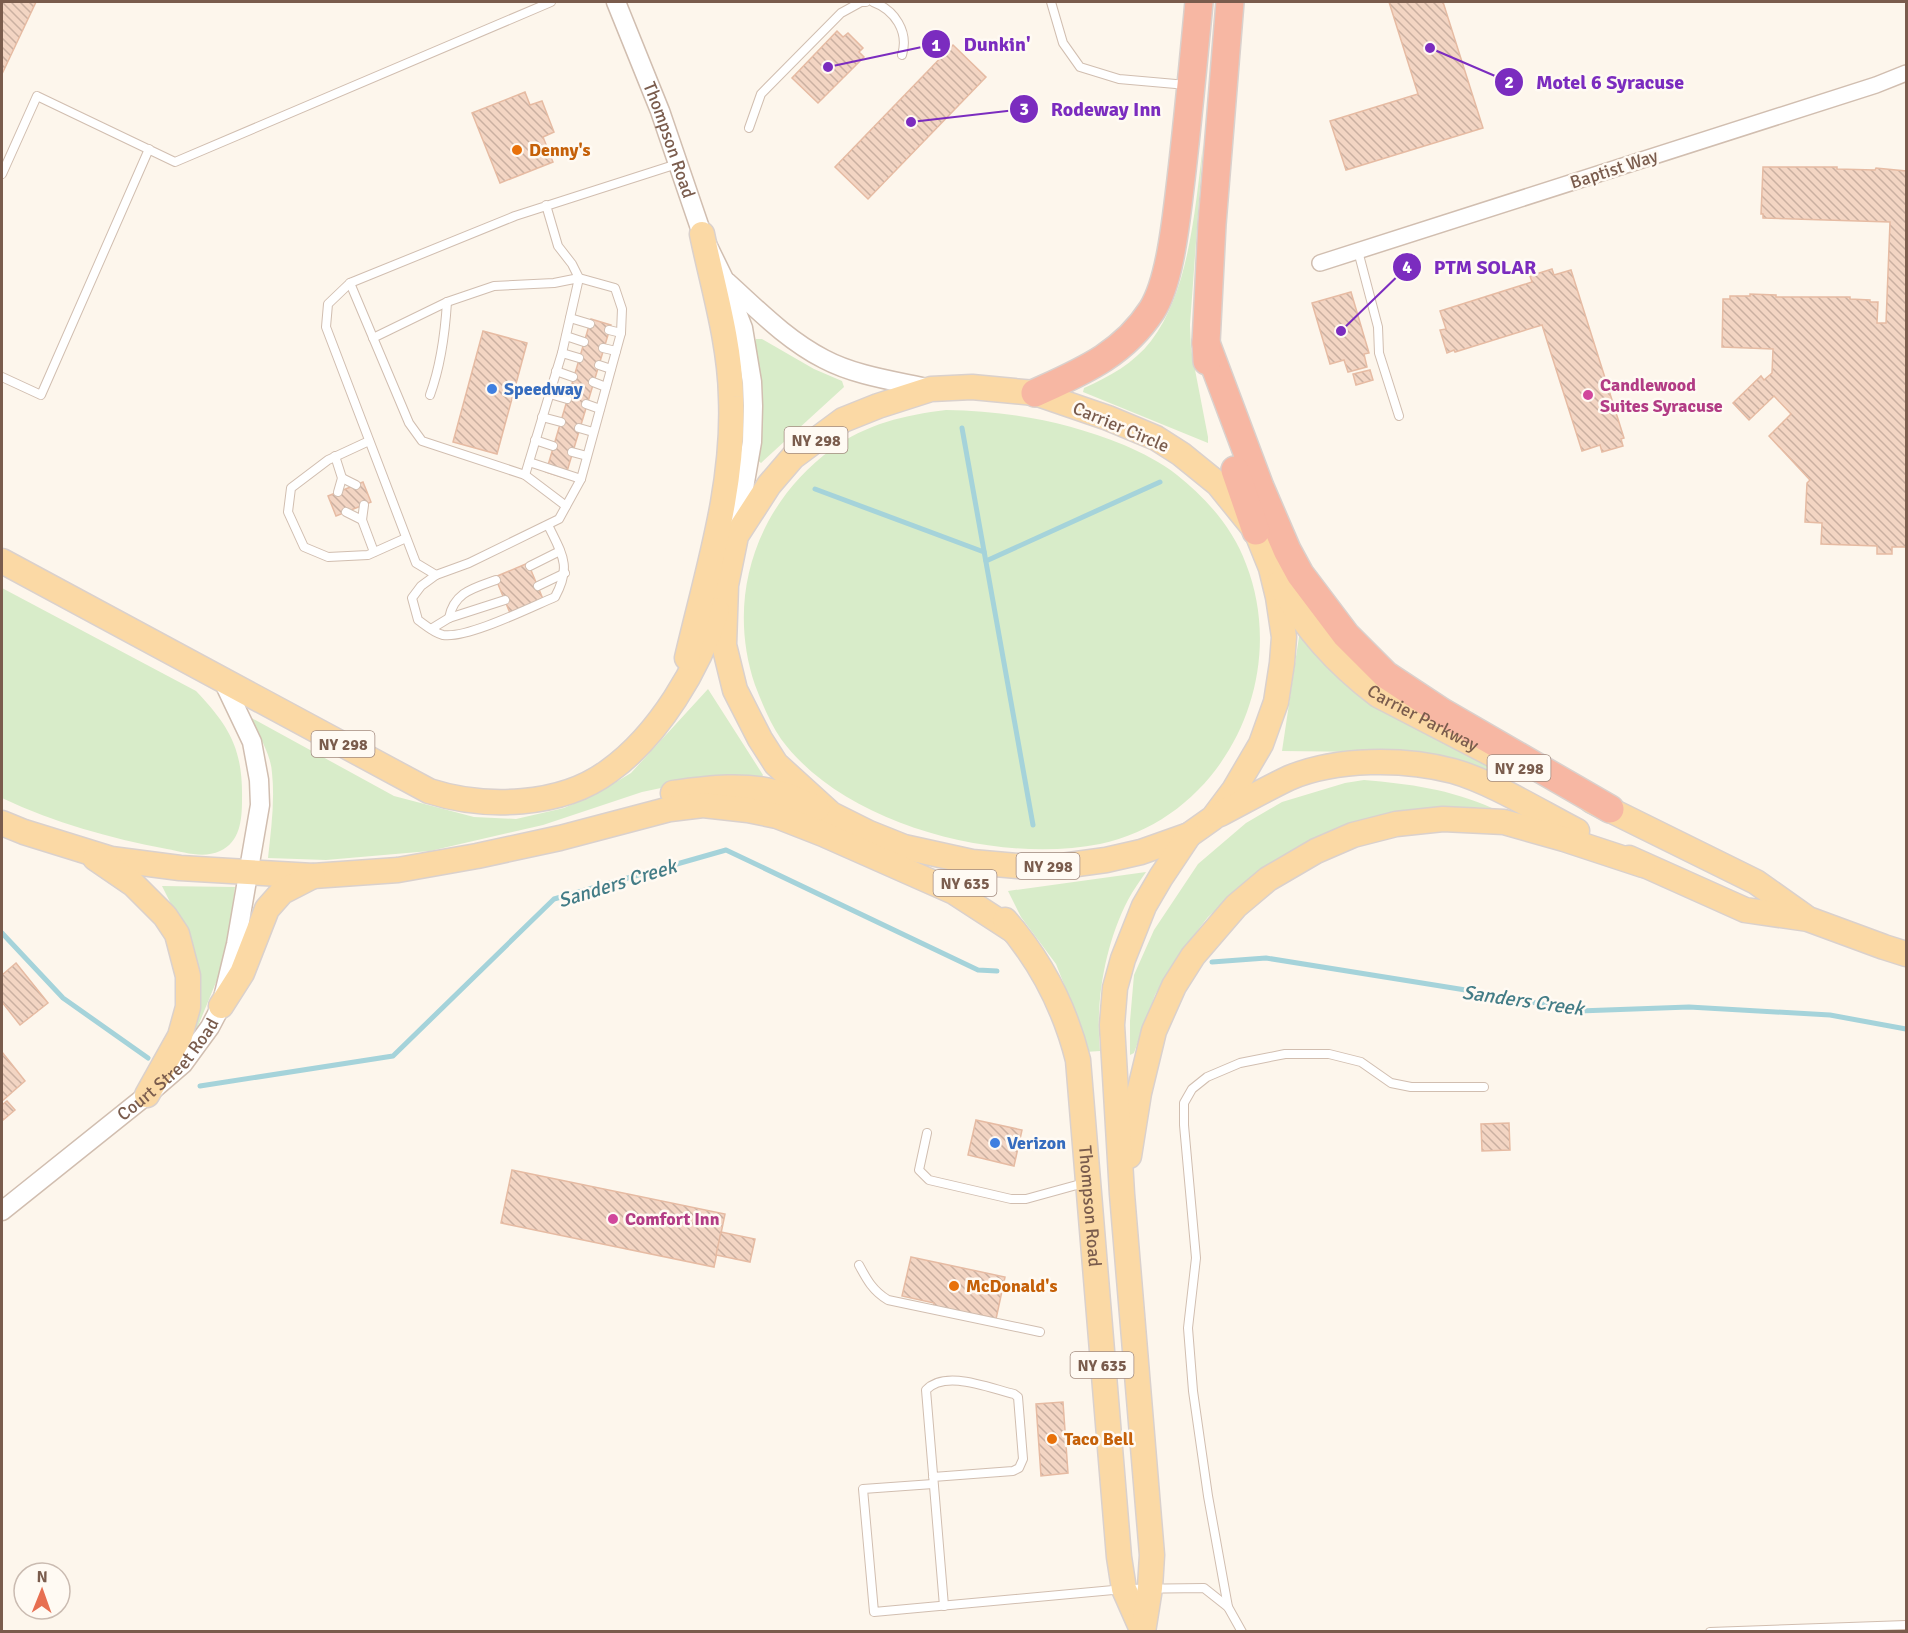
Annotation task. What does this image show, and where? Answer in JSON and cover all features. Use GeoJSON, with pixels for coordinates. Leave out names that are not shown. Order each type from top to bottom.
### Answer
{"type":"FeatureCollection","features":[{"type":"Feature","properties":{"kind":"highway"},"geometry":{"type":"LineString","coordinates":[[1035,393],[1096,364],[1115,351],[1133,334],[1151,312],[1158,299],[1175,228],[1192,86],[1199,2]]}},
{"type":"Feature","properties":{"kind":"highway"},"geometry":{"type":"LineString","coordinates":[[1230,2],[1212,224],[1206,343],[1208,391],[1256,531]]}},
{"type":"Feature","properties":{"kind":"highway"},"geometry":{"type":"LineString","coordinates":[[1206,343],[1260,487],[1287,550],[1300,574],[1346,635],[1386,675],[1442,712],[1610,809]]}},
{"type":"Feature","properties":{"kind":"main road"},"geometry":{"type":"LineString","coordinates":[[678,696],[721,516],[728,473],[731,430],[729,363],[702,234]]}},
{"type":"Feature","properties":{"kind":"main road","name":"Carrier Circle"},"geometry":{"type":"LineString","coordinates":[[972,387],[1035,393],[1108,418],[1156,438],[1181,454],[1218,484],[1256,531],[1271,568],[1284,637],[1276,702],[1261,744],[1234,790],[1213,818],[1189,835],[1132,854],[1062,866],[1018,866],[972,862],[904,848],[831,814],[776,764],[760,739],[735,690],[724,645],[726,585],[736,536],[769,485],[793,457],[843,420],[878,406],[931,390],[972,387]]}},
{"type":"Feature","properties":{"kind":"main road","name":"NY 298"},"geometry":{"type":"LineString","coordinates":[[4,564],[429,791],[447,797],[478,802],[517,802],[568,792],[609,771],[659,721],[678,696],[707,642],[726,585]]}},
{"type":"Feature","properties":{"kind":"main road","name":"Carrier Parkway"},"geometry":{"type":"LineString","coordinates":[[1271,568],[1291,603],[1331,655],[1378,695],[1494,757],[1610,809],[1756,882],[1808,919]]}},
{"type":"Feature","properties":{"kind":"main road","name":"Carrier Parkway"},"geometry":{"type":"LineString","coordinates":[[1213,818],[1292,777],[1340,765],[1375,762],[1426,766],[1453,771],[1489,786],[1643,865],[1746,910],[1808,919],[1906,954]]}},
{"type":"Feature","properties":{"kind":"main road","name":"NY 298"},"geometry":{"type":"LineString","coordinates":[[2,823],[111,859],[180,868],[313,876],[398,870],[477,856],[639,798],[703,789],[752,788],[781,794],[831,814]]}},
{"type":"Feature","properties":{"kind":"main road"},"geometry":{"type":"LineString","coordinates":[[477,856],[560,838],[670,809],[703,805],[748,810],[777,816],[823,834],[954,892],[1014,931]]}},
{"type":"Feature","properties":{"kind":"main road"},"geometry":{"type":"LineString","coordinates":[[1122,1194],[1139,1093],[1154,1031],[1174,986],[1193,956],[1236,906],[1269,879],[1316,851],[1353,835],[1396,824],[1443,819],[1504,822],[1643,865]]}},
{"type":"Feature","properties":{"kind":"main road","name":"Thompson Road"},"geometry":{"type":"LineString","coordinates":[[1143,1632],[1150,1588],[1152,1555],[1122,1194],[1112,1025],[1116,988],[1123,959],[1144,906],[1189,835]]}},
{"type":"Feature","properties":{"kind":"main road","name":"Thompson Road"},"geometry":{"type":"LineString","coordinates":[[904,848],[980,892],[1014,931],[1037,964],[1055,995],[1071,1036],[1082,1094],[1118,1545],[1124,1589],[1143,1632]]}},
{"type":"Feature","properties":{"kind":"main road"},"geometry":{"type":"LineString","coordinates":[[83,850],[133,884],[165,916],[177,934],[188,976],[188,1006],[180,1036],[147,1095]]}},
{"type":"Feature","properties":{"kind":"main road"},"geometry":{"type":"LineString","coordinates":[[221,1006],[242,973],[267,909],[282,892],[313,876]]}},
{"type":"Feature","properties":{"kind":"street","name":"Thompson Road"},"geometry":{"type":"LineString","coordinates":[[616,2],[660,111],[702,234],[743,328],[752,382],[752,442],[736,536]]}},
{"type":"Feature","properties":{"kind":"street","name":"Baptist Way"},"geometry":{"type":"LineString","coordinates":[[1320,263],[1866,89],[1906,73]]}},
{"type":"Feature","properties":{"kind":"street","name":"Thompson Road"},"geometry":{"type":"LineString","coordinates":[[723,279],[782,332],[826,360],[855,371],[931,390]]}},
{"type":"Feature","properties":{"kind":"street","name":"Court Street Road"},"geometry":{"type":"LineString","coordinates":[[2,1211],[183,1064],[210,1027],[221,1006],[236,944],[260,805],[259,780],[252,742],[222,679]]}},
{"type":"Feature","properties":{"kind":"lane"},"geometry":{"type":"LineString","coordinates":[[2,174],[37,96],[175,162],[551,2]]}},
{"type":"Feature","properties":{"kind":"lane"},"geometry":{"type":"LineString","coordinates":[[749,128],[761,94],[842,13],[861,2],[867,2]]}},
{"type":"Feature","properties":{"kind":"lane"},"geometry":{"type":"LineString","coordinates":[[873,2],[894,14],[903,33],[905,44],[902,55]]}},
{"type":"Feature","properties":{"kind":"lane"},"geometry":{"type":"LineString","coordinates":[[1051,2],[1063,43],[1080,67],[1119,79],[1192,86]]}},
{"type":"Feature","properties":{"kind":"lane"},"geometry":{"type":"LineString","coordinates":[[2,377],[40,395],[149,149]]}},
{"type":"Feature","properties":{"kind":"lane"},"geometry":{"type":"LineString","coordinates":[[436,574],[416,563],[406,538],[326,327],[328,304],[350,283],[515,216],[678,163]]}},
{"type":"Feature","properties":{"kind":"lane"},"geometry":{"type":"LineString","coordinates":[[525,475],[562,353],[579,278],[572,264],[558,246],[546,206]]}},
{"type":"Feature","properties":{"kind":"lane"},"geometry":{"type":"LineString","coordinates":[[1358,251],[1378,327],[1379,353],[1399,416]]}},
{"type":"Feature","properties":{"kind":"lane"},"geometry":{"type":"LineString","coordinates":[[373,338],[447,302],[494,286],[554,283],[579,278],[615,288],[622,309],[621,333],[581,479],[559,519],[469,563],[436,574],[421,585],[412,597],[418,620],[442,635],[461,633],[499,621],[555,597],[566,573],[560,551],[548,525]]}},
{"type":"Feature","properties":{"kind":"lane"},"geometry":{"type":"LineString","coordinates":[[350,283],[409,423],[422,441],[525,475],[566,506]]}},
{"type":"Feature","properties":{"kind":"lane"},"geometry":{"type":"LineString","coordinates":[[430,395],[437,375],[446,332],[447,302]]}},
{"type":"Feature","properties":{"kind":"lane"},"geometry":{"type":"LineString","coordinates":[[570,318],[590,324]]}},
{"type":"Feature","properties":{"kind":"lane"},"geometry":{"type":"LineString","coordinates":[[609,330],[621,333]]}},
{"type":"Feature","properties":{"kind":"lane"},"geometry":{"type":"LineString","coordinates":[[566,336],[584,342]]}},
{"type":"Feature","properties":{"kind":"lane"},"geometry":{"type":"LineString","coordinates":[[603,348],[616,351]]}},
{"type":"Feature","properties":{"kind":"lane"},"geometry":{"type":"LineString","coordinates":[[562,353],[579,358]]}},
{"type":"Feature","properties":{"kind":"lane"},"geometry":{"type":"LineString","coordinates":[[598,365],[611,369]]}},
{"type":"Feature","properties":{"kind":"lane"},"geometry":{"type":"LineString","coordinates":[[556,371],[573,377]]}},
{"type":"Feature","properties":{"kind":"lane"},"geometry":{"type":"LineString","coordinates":[[593,382],[606,387]]}},
{"type":"Feature","properties":{"kind":"lane"},"geometry":{"type":"LineString","coordinates":[[550,394],[567,399]]}},
{"type":"Feature","properties":{"kind":"lane"},"geometry":{"type":"LineString","coordinates":[[586,404],[600,409]]}},
{"type":"Feature","properties":{"kind":"lane"},"geometry":{"type":"LineString","coordinates":[[542,417],[561,423]]}},
{"type":"Feature","properties":{"kind":"lane"},"geometry":{"type":"LineString","coordinates":[[579,428],[593,432]]}},
{"type":"Feature","properties":{"kind":"lane"},"geometry":{"type":"LineString","coordinates":[[535,440],[554,446]]}},
{"type":"Feature","properties":{"kind":"lane"},"geometry":{"type":"LineString","coordinates":[[369,441],[328,460],[291,488],[288,512],[304,547],[328,557],[368,555],[406,538]]}},
{"type":"Feature","properties":{"kind":"lane"},"geometry":{"type":"LineString","coordinates":[[572,452],[587,456]]}},
{"type":"Feature","properties":{"kind":"lane"},"geometry":{"type":"LineString","coordinates":[[335,456],[342,478],[338,492]]}},
{"type":"Feature","properties":{"kind":"lane"},"geometry":{"type":"LineString","coordinates":[[529,462],[581,479]]}},
{"type":"Feature","properties":{"kind":"lane"},"geometry":{"type":"LineString","coordinates":[[342,478],[356,485]]}},
{"type":"Feature","properties":{"kind":"lane"},"geometry":{"type":"LineString","coordinates":[[364,505],[362,520],[374,552]]}},
{"type":"Feature","properties":{"kind":"lane"},"geometry":{"type":"LineString","coordinates":[[346,512],[362,520]]}},
{"type":"Feature","properties":{"kind":"lane"},"geometry":{"type":"LineString","coordinates":[[530,566],[560,551]]}},
{"type":"Feature","properties":{"kind":"lane"},"geometry":{"type":"LineString","coordinates":[[538,586],[566,573]]}},
{"type":"Feature","properties":{"kind":"lane"},"geometry":{"type":"LineString","coordinates":[[449,618],[452,605],[461,595],[496,580]]}},
{"type":"Feature","properties":{"kind":"lane"},"geometry":{"type":"LineString","coordinates":[[431,629],[449,618],[505,600]]}},
{"type":"Feature","properties":{"kind":"lane"},"geometry":{"type":"LineString","coordinates":[[1242,1632],[1228,1607],[1192,1391],[1188,1328],[1196,1258],[1184,1102],[1192,1089],[1207,1077],[1240,1063],[1285,1054],[1329,1054],[1361,1062],[1391,1083],[1411,1087],[1484,1087]]}},
{"type":"Feature","properties":{"kind":"lane"},"geometry":{"type":"LineString","coordinates":[[927,1133],[919,1170],[928,1180],[1011,1199],[1026,1199],[1088,1181]]}},
{"type":"Feature","properties":{"kind":"lane"},"geometry":{"type":"LineString","coordinates":[[859,1265],[870,1286],[888,1300],[1040,1332]]}},
{"type":"Feature","properties":{"kind":"lane"},"geometry":{"type":"LineString","coordinates":[[944,1606],[933,1481],[926,1390],[932,1383],[951,1379],[1014,1394],[1018,1397],[1023,1459],[1019,1468],[1013,1471],[933,1481],[863,1489],[874,1612],[944,1606],[1124,1589],[1150,1588],[1204,1588],[1228,1607]]}},
{"type":"Feature","properties":{"kind":"lane"},"geometry":{"type":"LineString","coordinates":[[1710,1632],[1906,1625]]}},
{"type":"Feature","properties":{"kind":"green space"},"geometry":{"type":"Polygon","coordinates":[[[1203,145],[1190,325],[1191,349],[1208,443],[1083,392],[1084,388],[1112,374],[1137,356],[1151,341],[1164,320],[1174,298],[1189,247],[1203,145]]]}},
{"type":"Feature","properties":{"kind":"green space"},"geometry":{"type":"Polygon","coordinates":[[[756,339],[762,339],[814,369],[842,381],[844,387],[761,463],[755,458],[754,346],[756,339]]]}},
{"type":"Feature","properties":{"kind":"green space"},"geometry":{"type":"Polygon","coordinates":[[[946,410],[1036,419],[1080,430],[1138,451],[1171,470],[1188,484],[1218,515],[1234,538],[1246,564],[1258,608],[1259,653],[1252,696],[1236,737],[1212,774],[1181,805],[1143,829],[1100,844],[1060,849],[1016,848],[971,843],[926,832],[883,816],[844,795],[809,769],[781,739],[766,713],[755,685],[747,652],[744,618],[746,586],[754,554],[767,524],[784,497],[806,471],[845,440],[886,422],[946,410]]]}},
{"type":"Feature","properties":{"kind":"green space"},"geometry":{"type":"Polygon","coordinates":[[[2,588],[196,691],[208,704],[232,740],[237,753],[242,782],[239,830],[227,847],[214,853],[200,855],[145,845],[62,822],[2,798],[2,588]]]}},
{"type":"Feature","properties":{"kind":"green space"},"geometry":{"type":"Polygon","coordinates":[[[1300,630],[1492,761],[1485,775],[1368,752],[1282,751],[1300,630]]]}},
{"type":"Feature","properties":{"kind":"green space"},"geometry":{"type":"Polygon","coordinates":[[[708,689],[763,775],[759,781],[680,784],[642,792],[543,825],[430,851],[326,860],[268,858],[273,805],[271,766],[263,744],[248,716],[394,796],[474,817],[516,819],[564,808],[598,793],[631,773],[708,689]]]}},
{"type":"Feature","properties":{"kind":"green space"},"geometry":{"type":"Polygon","coordinates":[[[1364,780],[1429,788],[1492,808],[1446,807],[1406,810],[1361,821],[1296,848],[1253,876],[1208,917],[1177,957],[1155,995],[1134,1053],[1130,1055],[1134,975],[1154,930],[1198,864],[1246,823],[1282,802],[1345,783],[1364,780]]]}},
{"type":"Feature","properties":{"kind":"green space"},"geometry":{"type":"Polygon","coordinates":[[[1146,872],[1130,896],[1120,917],[1108,954],[1099,1013],[1100,1051],[1085,1052],[1079,1022],[1056,964],[1021,917],[1008,891],[1146,872]]]}},
{"type":"Feature","properties":{"kind":"green space"},"geometry":{"type":"Polygon","coordinates":[[[162,886],[235,887],[226,958],[198,1026],[187,1045],[185,932],[162,886]]]}},
{"type":"Feature","properties":{"kind":"building"},"geometry":{"type":"Polygon","coordinates":[[[2,2],[36,2],[2,74],[2,2]]]}},
{"type":"Feature","properties":{"kind":"building"},"geometry":{"type":"Polygon","coordinates":[[[1389,2],[1443,2],[1483,128],[1346,170],[1330,121],[1418,94],[1389,2]]]}},
{"type":"Feature","properties":{"kind":"building"},"geometry":{"type":"Polygon","coordinates":[[[837,31],[843,37],[848,33],[863,48],[859,52],[864,57],[818,103],[792,78],[837,31]]]}},
{"type":"Feature","properties":{"kind":"building"},"geometry":{"type":"Polygon","coordinates":[[[953,45],[986,77],[868,199],[835,167],[953,45]]]}},
{"type":"Feature","properties":{"kind":"building","name":"Denny's"},"geometry":{"type":"Polygon","coordinates":[[[525,92],[530,105],[542,101],[554,132],[543,137],[553,162],[500,183],[472,113],[525,92]]]}},
{"type":"Feature","properties":{"kind":"building"},"geometry":{"type":"Polygon","coordinates":[[[1763,167],[1837,167],[1837,169],[1875,170],[1876,168],[1906,171],[1906,547],[1892,547],[1892,554],[1877,554],[1877,546],[1821,544],[1822,523],[1805,522],[1807,483],[1810,480],[1769,436],[1791,414],[1774,396],[1749,420],[1733,403],[1761,376],[1764,380],[1772,373],[1773,349],[1722,347],[1723,299],[1730,299],[1730,296],[1750,296],[1750,294],[1776,295],[1776,297],[1850,297],[1850,299],[1870,300],[1870,302],[1878,302],[1877,323],[1886,323],[1890,222],[1763,218],[1761,214],[1763,167]]]}},
{"type":"Feature","properties":{"kind":"building","name":"Candlewood Suites Syracuse"},"geometry":{"type":"Polygon","coordinates":[[[1552,269],[1554,275],[1571,270],[1624,438],[1621,439],[1623,446],[1602,452],[1600,445],[1582,451],[1542,325],[1447,353],[1440,330],[1446,329],[1440,311],[1532,282],[1530,276],[1552,269]]]}},
{"type":"Feature","properties":{"kind":"building"},"geometry":{"type":"Polygon","coordinates":[[[1351,292],[1369,353],[1364,354],[1367,367],[1348,372],[1344,360],[1330,364],[1312,303],[1351,292]]]}},
{"type":"Feature","properties":{"kind":"building"},"geometry":{"type":"Polygon","coordinates":[[[591,319],[611,325],[565,478],[546,472],[591,319]]]}},
{"type":"Feature","properties":{"kind":"building"},"geometry":{"type":"Polygon","coordinates":[[[483,331],[527,343],[497,454],[453,442],[483,331]]]}},
{"type":"Feature","properties":{"kind":"building"},"geometry":{"type":"Polygon","coordinates":[[[1370,370],[1373,380],[1356,385],[1353,374],[1370,370]]]}},
{"type":"Feature","properties":{"kind":"building"},"geometry":{"type":"Polygon","coordinates":[[[363,482],[371,502],[336,516],[328,496],[363,482]]]}},
{"type":"Feature","properties":{"kind":"building"},"geometry":{"type":"Polygon","coordinates":[[[528,563],[543,599],[510,613],[495,577],[528,563]]]}},
{"type":"Feature","properties":{"kind":"building"},"geometry":{"type":"Polygon","coordinates":[[[16,963],[48,1003],[20,1025],[2,1002],[2,975],[16,963]]]}},
{"type":"Feature","properties":{"kind":"building"},"geometry":{"type":"Polygon","coordinates":[[[2,1052],[25,1081],[2,1101],[2,1052]]]}},
{"type":"Feature","properties":{"kind":"building"},"geometry":{"type":"Polygon","coordinates":[[[7,1101],[15,1110],[2,1121],[2,1103],[7,1101]]]}},
{"type":"Feature","properties":{"kind":"building","name":"Verizon"},"geometry":{"type":"Polygon","coordinates":[[[976,1120],[1022,1130],[1014,1166],[968,1155],[976,1120]]]}},
{"type":"Feature","properties":{"kind":"building"},"geometry":{"type":"Polygon","coordinates":[[[1509,1123],[1510,1150],[1482,1151],[1481,1124],[1509,1123]]]}},
{"type":"Feature","properties":{"kind":"building","name":"Comfort Inn"},"geometry":{"type":"Polygon","coordinates":[[[512,1170],[725,1214],[714,1267],[501,1223],[512,1170]]]}},
{"type":"Feature","properties":{"kind":"building"},"geometry":{"type":"Polygon","coordinates":[[[721,1232],[755,1239],[750,1262],[716,1255],[721,1232]]]}},
{"type":"Feature","properties":{"kind":"building","name":"McDonald's"},"geometry":{"type":"Polygon","coordinates":[[[911,1257],[1005,1277],[996,1319],[980,1315],[980,1319],[933,1309],[934,1303],[902,1296],[911,1257]]]}},
{"type":"Feature","properties":{"kind":"building","name":"Taco Bell"},"geometry":{"type":"Polygon","coordinates":[[[1063,1402],[1068,1473],[1041,1476],[1036,1404],[1063,1402]]]}},
{"type":"Feature","properties":{"kind":"waterway"},"geometry":{"type":"LineString","coordinates":[[962,428],[1033,825]]}},
{"type":"Feature","properties":{"kind":"waterway"},"geometry":{"type":"LineString","coordinates":[[986,561],[1160,482]]}},
{"type":"Feature","properties":{"kind":"waterway"},"geometry":{"type":"LineString","coordinates":[[815,489],[984,552]]}},
{"type":"Feature","properties":{"kind":"waterway","name":"Sanders Creek"},"geometry":{"type":"LineString","coordinates":[[200,1086],[393,1056],[554,899],[726,850],[978,970],[997,971]]}},
{"type":"Feature","properties":{"kind":"waterway","name":"Sanders Creek"},"geometry":{"type":"LineString","coordinates":[[2,933],[63,998],[148,1058]]}},
{"type":"Feature","properties":{"kind":"waterway","name":"Sanders Creek"},"geometry":{"type":"LineString","coordinates":[[1212,962],[1266,958],[1478,992],[1579,1011],[1689,1007],[1830,1015],[1906,1029]]}},
{"type":"Feature","properties":{"kind":"place","name":"Motel 6 Syracuse"},"geometry":{"type":"Point","coordinates":[1430,48]}},
{"type":"Feature","properties":{"kind":"place","name":"Dunkin'"},"geometry":{"type":"Point","coordinates":[828,67]}},
{"type":"Feature","properties":{"kind":"place","name":"Rodeway Inn"},"geometry":{"type":"Point","coordinates":[911,122]}},
{"type":"Feature","properties":{"kind":"place","name":"Denny's"},"geometry":{"type":"Point","coordinates":[517,150]}},
{"type":"Feature","properties":{"kind":"place","name":"PTM SOLAR"},"geometry":{"type":"Point","coordinates":[1341,331]}},
{"type":"Feature","properties":{"kind":"place","name":"Speedway"},"geometry":{"type":"Point","coordinates":[492,389]}},
{"type":"Feature","properties":{"kind":"place","name":"Candlewood Suites Syracuse"},"geometry":{"type":"Point","coordinates":[1588,395]}},
{"type":"Feature","properties":{"kind":"place","name":"Verizon"},"geometry":{"type":"Point","coordinates":[995,1143]}},
{"type":"Feature","properties":{"kind":"place","name":"Comfort Inn"},"geometry":{"type":"Point","coordinates":[613,1219]}},
{"type":"Feature","properties":{"kind":"place","name":"McDonald's"},"geometry":{"type":"Point","coordinates":[954,1286]}},
{"type":"Feature","properties":{"kind":"place","name":"Taco Bell"},"geometry":{"type":"Point","coordinates":[1052,1439]}}]}
